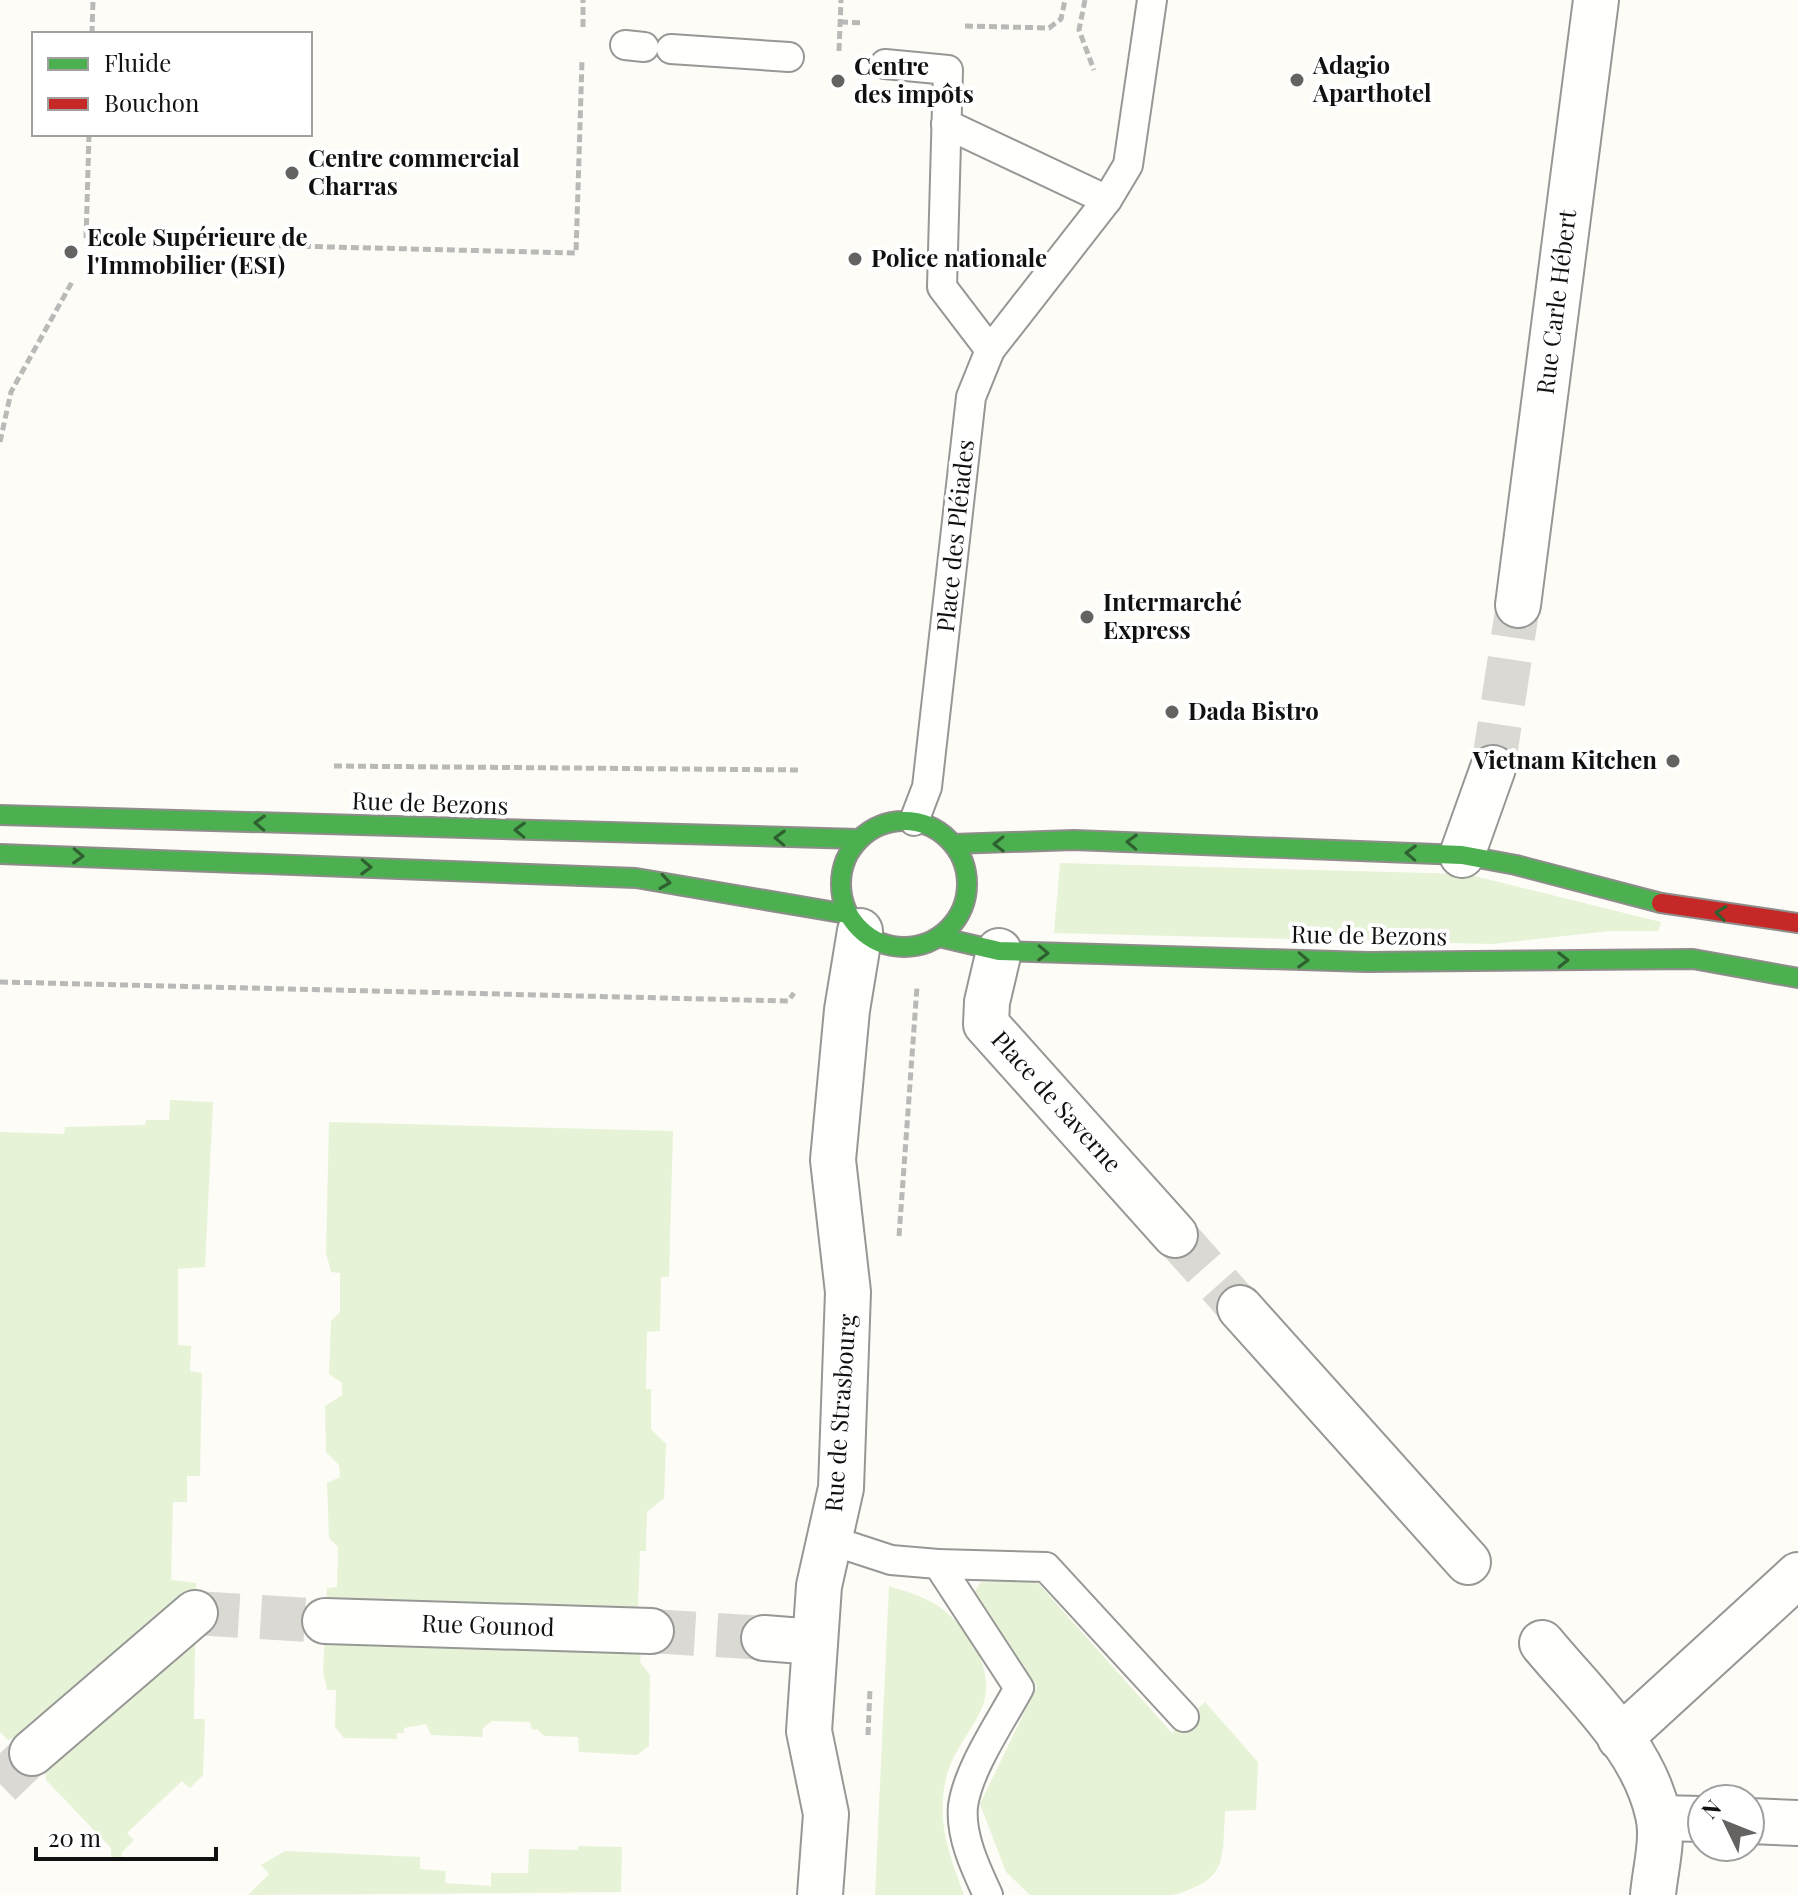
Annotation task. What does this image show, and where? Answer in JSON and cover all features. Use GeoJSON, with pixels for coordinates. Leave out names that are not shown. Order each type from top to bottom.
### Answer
{"type":"FeatureCollection","features":[{"type":"Feature","properties":{"kind":"main road","name":"Rue de Bezons"},"geometry":{"type":"LineString","coordinates":[[0,815],[858,839]]}},
{"type":"Feature","properties":{"kind":"main road"},"geometry":{"type":"LineString","coordinates":[[914,821],[936,829],[953,844],[964,862],[968,883],[965,904],[954,923],[939,937],[919,946],[898,948],[878,943],[854,922],[841,896],[841,875],[847,856],[858,839],[884,823],[914,821]]}},
{"type":"Feature","properties":{"kind":"main road"},"geometry":{"type":"LineString","coordinates":[[953,844],[1074,840],[1462,855],[1516,865],[1639,900],[1798,923]]}},
{"type":"Feature","properties":{"kind":"main road"},"geometry":{"type":"LineString","coordinates":[[0,854],[636,878],[854,922]]}},
{"type":"Feature","properties":{"kind":"main road","name":"Rue de Bezons"},"geometry":{"type":"LineString","coordinates":[[939,937],[999,951],[1367,962],[1693,959],[1798,978]]}},
{"type":"Feature","properties":{"kind":"street","name":"Rue Carle Hébert"},"geometry":{"type":"LineString","coordinates":[[1518,605],[1596,0]]}},
{"type":"Feature","properties":{"kind":"street"},"geometry":{"type":"LineString","coordinates":[[1462,855],[1493,768]]}},
{"type":"Feature","properties":{"kind":"street","name":"Rue de Strasbourg"},"geometry":{"type":"LineString","coordinates":[[820,1895],[826,1814],[809,1731],[819,1586],[841,1488],[848,1292],[833,1160],[854,922]]}},
{"type":"Feature","properties":{"kind":"street","name":"Place de Saverne"},"geometry":{"type":"LineString","coordinates":[[999,951],[987,1002],[986,1024],[1175,1235]]}},
{"type":"Feature","properties":{"kind":"street"},"geometry":{"type":"LineString","coordinates":[[1240,1308],[1468,1562]]}},
{"type":"Feature","properties":{"kind":"street"},"geometry":{"type":"LineString","coordinates":[[1620,1738],[1798,1575]]}},
{"type":"Feature","properties":{"kind":"street"},"geometry":{"type":"LineString","coordinates":[[32,1753],[195,1613]]}},
{"type":"Feature","properties":{"kind":"street","name":"Rue Gounod"},"geometry":{"type":"LineString","coordinates":[[325,1621],[651,1631]]}},
{"type":"Feature","properties":{"kind":"street"},"geometry":{"type":"LineString","coordinates":[[764,1638],[815,1642]]}},
{"type":"Feature","properties":{"kind":"street"},"geometry":{"type":"LineString","coordinates":[[1542,1643],[1620,1738],[1647,1779],[1659,1818],[1653,1895]]}},
{"type":"Feature","properties":{"kind":"street"},"geometry":{"type":"LineString","coordinates":[[1659,1818],[1686,1819]]}},
{"type":"Feature","properties":{"kind":"street"},"geometry":{"type":"LineString","coordinates":[[1766,1822],[1798,1823]]}},
{"type":"Feature","properties":{"kind":"lane","name":"Place des Pléiades"},"geometry":{"type":"LineString","coordinates":[[914,821],[927,787],[971,397],[990,350],[1107,200],[1128,165],[1152,0]]}},
{"type":"Feature","properties":{"kind":"lane"},"geometry":{"type":"LineString","coordinates":[[646,47],[789,57]]}},
{"type":"Feature","properties":{"kind":"lane"},"geometry":{"type":"LineString","coordinates":[[885,64],[948,70],[942,287],[990,350]]}},
{"type":"Feature","properties":{"kind":"lane"},"geometry":{"type":"LineString","coordinates":[[946,124],[1107,200]]}},
{"type":"Feature","properties":{"kind":"lane"},"geometry":{"type":"LineString","coordinates":[[830,1540],[891,1560],[1046,1567],[1184,1717]]}},
{"type":"Feature","properties":{"kind":"lane"},"geometry":{"type":"LineString","coordinates":[[938,1564],[1019,1688],[981,1758],[963,1806],[968,1848],[988,1895]]}},
{"type":"Feature","properties":{"kind":"path"},"geometry":{"type":"LineString","coordinates":[[92,32],[93,0]]}},
{"type":"Feature","properties":{"kind":"path"},"geometry":{"type":"LineString","coordinates":[[582,32],[583,0]]}},
{"type":"Feature","properties":{"kind":"path"},"geometry":{"type":"LineString","coordinates":[[838,66],[841,0]]}},
{"type":"Feature","properties":{"kind":"path"},"geometry":{"type":"LineString","coordinates":[[984,26],[1049,28],[1061,19],[1065,0]]}},
{"type":"Feature","properties":{"kind":"path"},"geometry":{"type":"LineString","coordinates":[[1079,30],[1085,0]]}},
{"type":"Feature","properties":{"kind":"path"},"geometry":{"type":"LineString","coordinates":[[89,136],[86,241],[576,253],[582,48]]}},
{"type":"Feature","properties":{"kind":"path"},"geometry":{"type":"LineString","coordinates":[[0,442],[11,392],[72,282]]}},
{"type":"Feature","properties":{"kind":"path"},"geometry":{"type":"LineString","coordinates":[[332,766],[801,770]]}},
{"type":"Feature","properties":{"kind":"path"},"geometry":{"type":"LineString","coordinates":[[0,982],[788,1001]]}},
{"type":"Feature","properties":{"kind":"green space"},"geometry":{"type":"Polygon","coordinates":[[[1060,863],[1466,874],[1661,922],[1658,931],[1610,931],[1493,944],[1054,933],[1060,863]]]}},
{"type":"Feature","properties":{"kind":"green space"},"geometry":{"type":"Polygon","coordinates":[[[170,1100],[213,1102],[205,1267],[178,1269],[178,1345],[191,1346],[190,1371],[202,1373],[200,1476],[187,1476],[187,1502],[173,1502],[171,1580],[196,1583],[194,1719],[205,1719],[203,1775],[190,1788],[182,1781],[127,1833],[134,1840],[122,1852],[121,1859],[111,1859],[111,1848],[46,1780],[45,1767],[16,1736],[8,1740],[0,1732],[0,1132],[64,1134],[65,1127],[145,1125],[146,1120],[169,1120],[170,1100]]]}},
{"type":"Feature","properties":{"kind":"green space"},"geometry":{"type":"Polygon","coordinates":[[[329,1122],[673,1131],[669,1277],[661,1277],[660,1331],[647,1332],[646,1389],[651,1389],[651,1429],[666,1444],[664,1498],[647,1512],[646,1551],[640,1551],[638,1608],[653,1609],[651,1646],[641,1654],[640,1662],[650,1675],[649,1746],[637,1755],[579,1752],[578,1737],[544,1736],[537,1729],[532,1730],[530,1722],[492,1721],[483,1728],[482,1737],[431,1735],[426,1724],[404,1728],[404,1733],[397,1733],[397,1739],[344,1738],[335,1727],[336,1690],[327,1690],[323,1672],[327,1588],[337,1587],[338,1547],[329,1538],[327,1483],[340,1477],[339,1465],[326,1452],[325,1406],[342,1395],[342,1383],[329,1374],[331,1321],[340,1312],[340,1273],[331,1272],[326,1253],[329,1122]]]}},
{"type":"Feature","properties":{"kind":"green space"},"geometry":{"type":"Polygon","coordinates":[[[1036,1581],[1172,1733],[1205,1702],[1258,1762],[1256,1810],[1225,1811],[1219,1866],[1213,1875],[1191,1889],[1173,1895],[1030,1895],[1006,1872],[980,1804],[1037,1686],[971,1597],[981,1582],[1036,1581]]]}},
{"type":"Feature","properties":{"kind":"green space"},"geometry":{"type":"Polygon","coordinates":[[[889,1586],[935,1604],[947,1613],[969,1637],[983,1667],[985,1697],[951,1764],[943,1798],[946,1840],[964,1895],[875,1895],[889,1586]]]}},
{"type":"Feature","properties":{"kind":"green space"},"geometry":{"type":"Polygon","coordinates":[[[578,1846],[622,1847],[621,1892],[248,1895],[269,1874],[261,1865],[285,1851],[420,1857],[420,1869],[446,1871],[445,1883],[491,1886],[491,1873],[528,1873],[529,1849],[578,1850],[578,1846]]]}},
{"type":"Feature","properties":{"kind":"tunnel"},"geometry":{"type":"LineString","coordinates":[[1493,768],[1518,605]]}},
{"type":"Feature","properties":{"kind":"tunnel"},"geometry":{"type":"LineString","coordinates":[[1175,1235],[1240,1308]]}},
{"type":"Feature","properties":{"kind":"tunnel"},"geometry":{"type":"LineString","coordinates":[[195,1613],[325,1621]]}},
{"type":"Feature","properties":{"kind":"tunnel"},"geometry":{"type":"LineString","coordinates":[[651,1631],[764,1638]]}},
{"type":"Feature","properties":{"kind":"tunnel"},"geometry":{"type":"LineString","coordinates":[[0,1784],[32,1753]]}},
{"type":"Feature","properties":{"kind":"traffic: fast"},"geometry":{"type":"LineString","coordinates":[[0,815],[858,839]]}},
{"type":"Feature","properties":{"kind":"traffic: fast"},"geometry":{"type":"LineString","coordinates":[[904,821],[928,826],[949,839],[962,860],[967,884],[962,908],[949,929],[928,942],[904,947],[880,942],[859,929],[846,908],[841,884],[846,860],[859,839],[880,826],[904,821]]}},
{"type":"Feature","properties":{"kind":"traffic: fast"},"geometry":{"type":"LineString","coordinates":[[953,844],[1074,840],[1462,855],[1516,865],[1661,903]]}},
{"type":"Feature","properties":{"kind":"traffic: fast"},"geometry":{"type":"LineString","coordinates":[[0,854],[636,878],[847,914]]}},
{"type":"Feature","properties":{"kind":"traffic: fast"},"geometry":{"type":"LineString","coordinates":[[939,937],[999,951],[1367,962],[1693,959],[1798,978]]}},
{"type":"Feature","properties":{"kind":"traffic: jam"},"geometry":{"type":"LineString","coordinates":[[1661,903],[1798,923]]}},
{"type":"Feature","properties":{"kind":"place","name":"Adagio Aparthotel"},"geometry":{"type":"Point","coordinates":[1297,80]}},
{"type":"Feature","properties":{"kind":"place","name":"Centre des impôts"},"geometry":{"type":"Point","coordinates":[838,81]}},
{"type":"Feature","properties":{"kind":"place","name":"Centre commercial Charras"},"geometry":{"type":"Point","coordinates":[292,173]}},
{"type":"Feature","properties":{"kind":"place","name":"Ecole Supérieure de l'Immobilier (ESI)"},"geometry":{"type":"Point","coordinates":[71,252]}},
{"type":"Feature","properties":{"kind":"place","name":"Police nationale"},"geometry":{"type":"Point","coordinates":[855,259]}},
{"type":"Feature","properties":{"kind":"place","name":"Intermarché Express"},"geometry":{"type":"Point","coordinates":[1087,617]}},
{"type":"Feature","properties":{"kind":"place","name":"Dada Bistro"},"geometry":{"type":"Point","coordinates":[1172,712]}},
{"type":"Feature","properties":{"kind":"place","name":"Vietnam Kitchen"},"geometry":{"type":"Point","coordinates":[1673,761]}}]}
